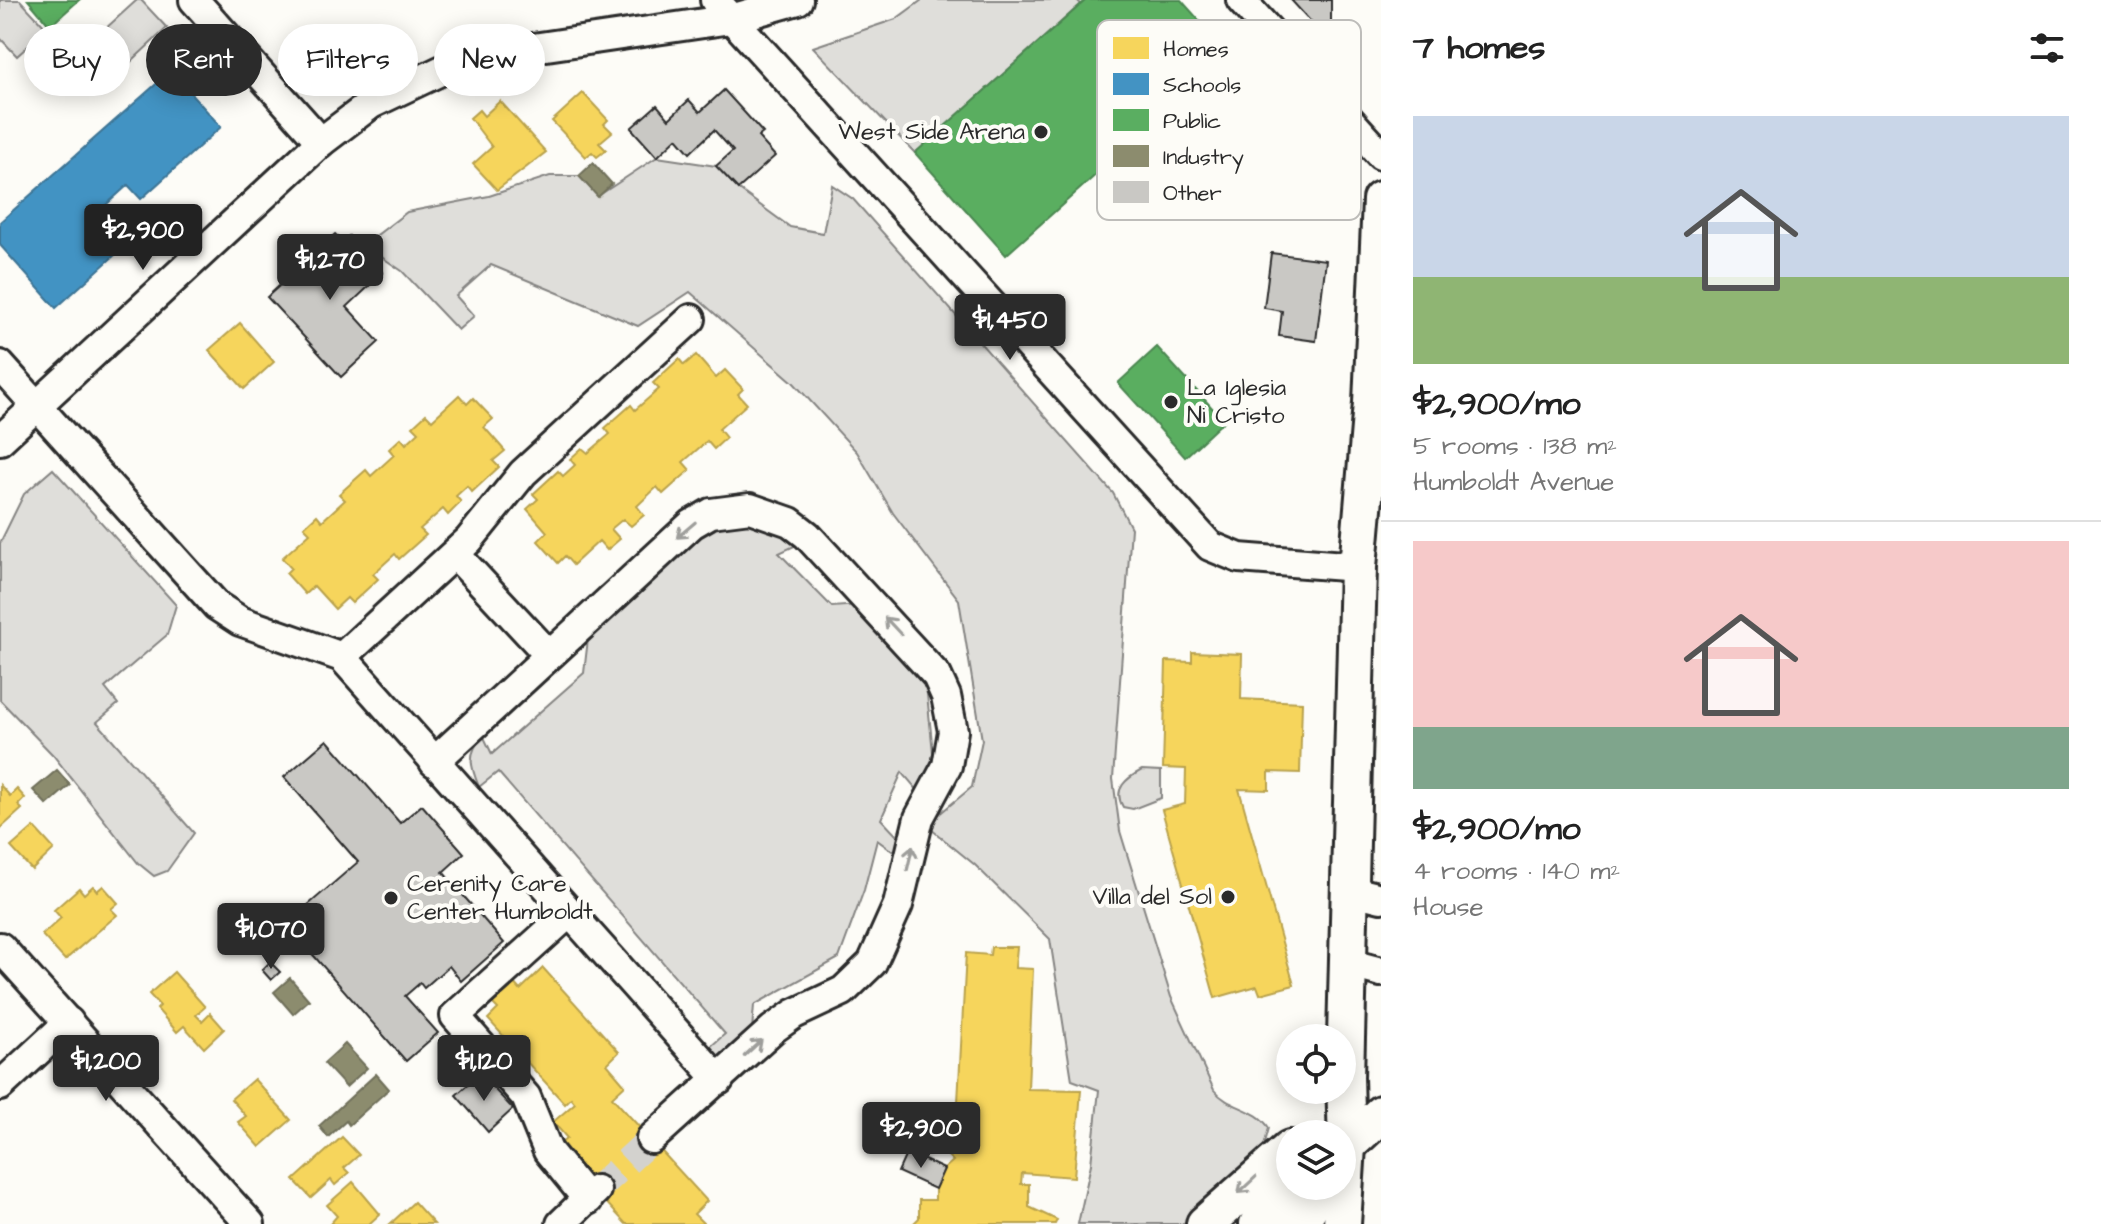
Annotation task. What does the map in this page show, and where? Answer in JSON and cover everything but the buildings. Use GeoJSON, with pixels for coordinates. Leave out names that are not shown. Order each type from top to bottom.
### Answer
{"type":"FeatureCollection","features":[{"type":"Feature","properties":{"kind":"main road"},"geometry":{"type":"LineString","coordinates":[[1346,1120],[1364,967],[1358,567],[1374,461],[1381,200]]}},
{"type":"Feature","properties":{"kind":"main road"},"geometry":{"type":"LineString","coordinates":[[1356,1136],[1381,1114]]}},
{"type":"Feature","properties":{"kind":"main road"},"geometry":{"type":"LineString","coordinates":[[1205,1224],[1276,1161]]}},
{"type":"Feature","properties":{"kind":"main road"},"geometry":{"type":"LineString","coordinates":[[1258,1224],[1285,1200]]}},
{"type":"Feature","properties":{"kind":"main road"},"geometry":{"type":"LineString","coordinates":[[1299,1224],[1314,1200]]}},
{"type":"Feature","properties":{"kind":"main road"},"geometry":{"type":"LineString","coordinates":[[1342,1200],[1342,1224]]}},
{"type":"Feature","properties":{"kind":"street"},"geometry":{"type":"LineString","coordinates":[[194,0],[321,142]]}},
{"type":"Feature","properties":{"kind":"street"},"geometry":{"type":"LineString","coordinates":[[0,440],[321,142],[371,104],[455,64],[498,53],[723,9],[798,0]]}},
{"type":"Feature","properties":{"kind":"street"},"geometry":{"type":"LineString","coordinates":[[1241,0],[1259,20]]}},
{"type":"Feature","properties":{"kind":"street"},"geometry":{"type":"LineString","coordinates":[[723,9],[1210,546],[1239,558],[1358,567]]}},
{"type":"Feature","properties":{"kind":"street"},"geometry":{"type":"LineString","coordinates":[[1361,133],[1381,155]]}},
{"type":"Feature","properties":{"kind":"street"},"geometry":{"type":"LineString","coordinates":[[342,657],[455,554],[523,473],[691,319]]}},
{"type":"Feature","properties":{"kind":"street"},"geometry":{"type":"LineString","coordinates":[[0,365],[217,606],[240,621],[342,657],[719,1080]]}},
{"type":"Feature","properties":{"kind":"street"},"geometry":{"type":"LineString","coordinates":[[434,762],[692,524],[711,513],[750,508],[780,517],[807,535],[925,661],[946,696],[953,731],[947,766],[919,818],[898,905],[883,945],[851,985],[784,1020],[676,1120],[659,1129],[654,1143]]}},
{"type":"Feature","properties":{"kind":"street"},"geometry":{"type":"LineString","coordinates":[[455,554],[549,655]]}},
{"type":"Feature","properties":{"kind":"street"},"geometry":{"type":"LineString","coordinates":[[562,1224],[595,1196],[548,1151],[526,1097],[455,1016],[568,914]]}},
{"type":"Feature","properties":{"kind":"street"},"geometry":{"type":"LineString","coordinates":[[0,947],[250,1224]]}},
{"type":"Feature","properties":{"kind":"street"},"geometry":{"type":"LineString","coordinates":[[0,1086],[69,1022]]}},
{"type":"Feature","properties":{"kind":"shaded area"},"geometry":{"type":"Polygon","coordinates":[[[0,0],[20,0],[42,24],[24,24],[24,50],[17,56],[0,38],[0,0]]]}},
{"type":"Feature","properties":{"kind":"shaded area"},"geometry":{"type":"Polygon","coordinates":[[[137,0],[141,0],[163,24],[146,24],[146,48],[130,63],[130,24],[111,24],[137,0]]]}},
{"type":"Feature","properties":{"kind":"shaded area"},"geometry":{"type":"Polygon","coordinates":[[[922,0],[1077,0],[1081,4],[915,153],[813,47],[896,19],[922,0]]]}},
{"type":"Feature","properties":{"kind":"shaded area"},"geometry":{"type":"Polygon","coordinates":[[[657,157],[716,166],[738,189],[790,227],[823,233],[832,185],[853,199],[1113,493],[1131,528],[1113,779],[1120,831],[1171,997],[1214,1090],[1227,1101],[1257,1116],[1269,1128],[1264,1146],[1183,1224],[1078,1224],[1091,1164],[1099,1090],[1072,1080],[1050,939],[975,865],[926,825],[972,787],[982,740],[959,600],[893,513],[857,452],[793,382],[690,292],[638,326],[491,265],[456,296],[474,316],[458,330],[402,271],[364,245],[407,212],[489,196],[550,176],[579,176],[598,196],[657,157]]]}},
{"type":"Feature","properties":{"kind":"shaded area"},"geometry":{"type":"Polygon","coordinates":[[[53,469],[176,605],[167,635],[105,688],[118,704],[97,722],[194,833],[167,871],[154,876],[138,863],[53,755],[0,700],[0,543],[24,494],[53,469]]]}},
{"type":"Feature","properties":{"kind":"shaded area"},"geometry":{"type":"Polygon","coordinates":[[[770,512],[801,543],[779,553],[832,607],[860,605],[925,675],[934,762],[919,792],[902,772],[881,819],[899,838],[895,853],[877,840],[864,890],[839,958],[754,1005],[752,1030],[720,1059],[710,1047],[725,1034],[498,772],[479,787],[472,754],[483,735],[492,754],[584,673],[588,639],[692,524],[770,512]]]}},
{"type":"Feature","properties":{"kind":"shaded area"},"geometry":{"type":"Polygon","coordinates":[[[1142,770],[1161,771],[1161,798],[1133,809],[1123,807],[1120,789],[1126,780],[1142,770]]]}},
{"type":"Feature","properties":{"kind":"tunnel"},"geometry":{"type":"LineString","coordinates":[[596,1190],[651,1139]]}},
{"type":"Feature","properties":{"kind":"place","name":"West Side Arena"},"geometry":{"type":"Point","coordinates":[1041,132]}},
{"type":"Feature","properties":{"kind":"place","name":"La Iglesia Ni Cristo"},"geometry":{"type":"Point","coordinates":[1171,402]}},
{"type":"Feature","properties":{"kind":"place","name":"Villa del Sol"},"geometry":{"type":"Point","coordinates":[1228,897]}},
{"type":"Feature","properties":{"kind":"place","name":"Cerenity Care Center Humboldt"},"geometry":{"type":"Point","coordinates":[391,898]}}]}
